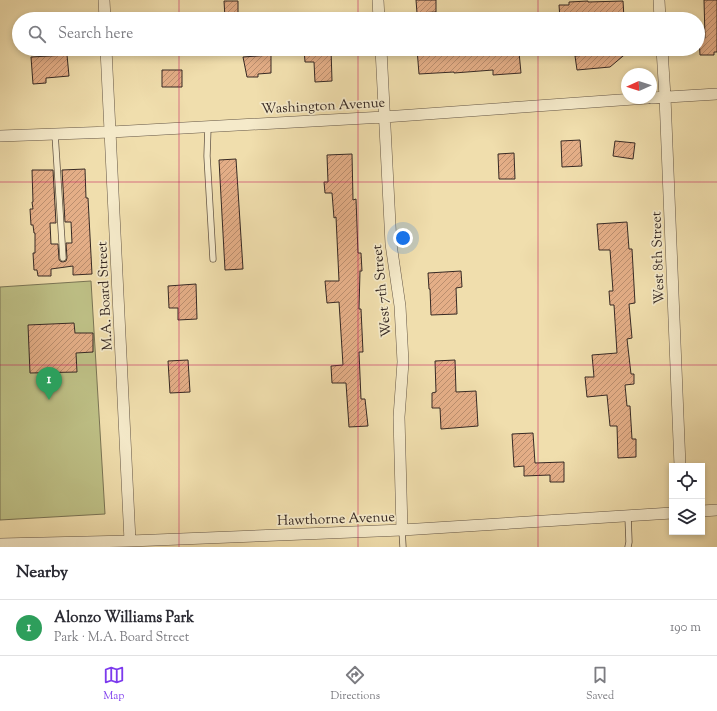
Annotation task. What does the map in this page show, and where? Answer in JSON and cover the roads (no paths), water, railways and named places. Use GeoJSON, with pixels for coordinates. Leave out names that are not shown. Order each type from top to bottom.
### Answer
{"type":"FeatureCollection","features":[{"type":"Feature","properties":{"kind":"street"},"geometry":{"type":"LineString","coordinates":[[104,0],[105,12]]}},
{"type":"Feature","properties":{"kind":"street"},"geometry":{"type":"LineString","coordinates":[[378,0],[379,12]]}},
{"type":"Feature","properties":{"kind":"street"},"geometry":{"type":"LineString","coordinates":[[659,0],[660,12]]}},
{"type":"Feature","properties":{"kind":"street","name":"M.A. Board Street"},"geometry":{"type":"LineString","coordinates":[[106,56],[130,541]]}},
{"type":"Feature","properties":{"kind":"street","name":"West 7th Street"},"geometry":{"type":"LineString","coordinates":[[381,56],[391,244],[400,306],[403,355],[399,418],[402,530]]}},
{"type":"Feature","properties":{"kind":"street","name":"West 8th Street"},"geometry":{"type":"LineString","coordinates":[[662,56],[680,463]]}},
{"type":"Feature","properties":{"kind":"street","name":"Washington Avenue"},"geometry":{"type":"LineString","coordinates":[[657,98],[717,94]]}},
{"type":"Feature","properties":{"kind":"street","name":"Washington Avenue"},"geometry":{"type":"LineString","coordinates":[[0,136],[111,132],[384,117],[621,100]]}},
{"type":"Feature","properties":{"kind":"street"},"geometry":{"type":"LineString","coordinates":[[705,511],[717,510]]}},
{"type":"Feature","properties":{"kind":"street","name":"Hawthorne Avenue"},"geometry":{"type":"LineString","coordinates":[[0,544],[130,541],[402,530],[669,513]]}},
{"type":"Feature","properties":{"kind":"lane"},"geometry":{"type":"LineString","coordinates":[[208,126],[207,156],[212,259]]}},
{"type":"Feature","properties":{"kind":"lane"},"geometry":{"type":"LineString","coordinates":[[55,134],[63,258]]}},
{"type":"Feature","properties":{"kind":"lane"},"geometry":{"type":"LineString","coordinates":[[628,516],[628,547]]}},
{"type":"Feature","properties":{"kind":"lane"},"geometry":{"type":"LineString","coordinates":[[402,530],[403,547]]}},
{"type":"Feature","properties":{"kind":"place","name":"Alonzo Williams Park"},"geometry":{"type":"Point","coordinates":[49,400]}}]}
